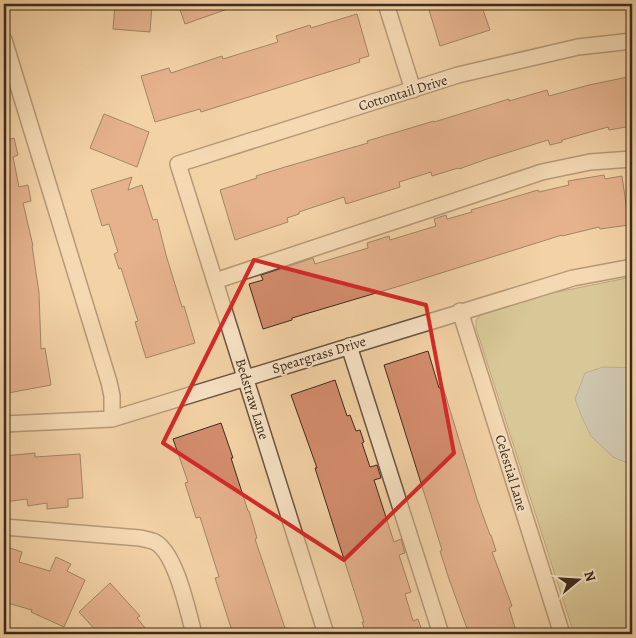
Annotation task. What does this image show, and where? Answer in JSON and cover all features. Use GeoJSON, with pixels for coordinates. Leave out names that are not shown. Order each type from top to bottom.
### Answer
{"type":"FeatureCollection","features":[{"type":"Feature","properties":{"kind":"street"},"geometry":{"type":"LineString","coordinates":[[386,4],[413,90]]}},
{"type":"Feature","properties":{"kind":"street"},"geometry":{"type":"LineString","coordinates":[[4,40],[112,396],[112,419]]}},
{"type":"Feature","properties":{"kind":"street","name":"Cottontail Drive"},"geometry":{"type":"LineString","coordinates":[[178,164],[458,75],[578,47],[632,41]]}},
{"type":"Feature","properties":{"kind":"street"},"geometry":{"type":"LineString","coordinates":[[215,281],[542,172],[590,162],[632,159]]}},
{"type":"Feature","properties":{"kind":"street","name":"Bedstraw Lane"},"geometry":{"type":"LineString","coordinates":[[178,164],[326,634]]}},
{"type":"Feature","properties":{"kind":"street","name":"Speargrass Drive"},"geometry":{"type":"LineString","coordinates":[[4,424],[112,419],[460,311],[573,278],[632,267]]}},
{"type":"Feature","properties":{"kind":"street","name":"Celestial Lane"},"geometry":{"type":"LineString","coordinates":[[460,311],[562,634]]}},
{"type":"Feature","properties":{"kind":"street"},"geometry":{"type":"LineString","coordinates":[[350,346],[441,634]]}},
{"type":"Feature","properties":{"kind":"street"},"geometry":{"type":"LineString","coordinates":[[4,527],[140,538],[155,542],[164,549],[174,566],[194,634]]}},
{"type":"Feature","properties":{"kind":"highlighted area"},"geometry":{"type":"Polygon","coordinates":[[[254,260],[426,305],[454,453],[344,560],[163,443],[254,260]]]}},
{"type":"Feature","properties":{"kind":"green space"},"geometry":{"type":"Polygon","coordinates":[[[632,277],[632,634],[574,634],[476,328],[476,320],[485,310],[552,293],[632,277]]]}},
{"type":"Feature","properties":{"kind":"shaded area"},"geometry":{"type":"Polygon","coordinates":[[[603,367],[632,368],[632,465],[613,457],[591,436],[575,399],[585,373],[603,367]]]}},
{"type":"Feature","properties":{"kind":"building"},"geometry":{"type":"Polygon","coordinates":[[[115,4],[152,4],[150,32],[113,29],[115,4]]]}},
{"type":"Feature","properties":{"kind":"building"},"geometry":{"type":"Polygon","coordinates":[[[178,4],[236,4],[236,6],[185,24],[178,4]]]}},
{"type":"Feature","properties":{"kind":"building"},"geometry":{"type":"Polygon","coordinates":[[[448,4],[481,4],[490,30],[440,46],[429,10],[448,4]]]}},
{"type":"Feature","properties":{"kind":"building"},"geometry":{"type":"Polygon","coordinates":[[[357,14],[369,56],[359,59],[360,62],[201,112],[200,109],[155,122],[141,76],[169,68],[171,73],[222,56],[223,59],[278,42],[276,36],[310,25],[311,28],[357,14]]]}},
{"type":"Feature","properties":{"kind":"building"},"geometry":{"type":"Polygon","coordinates":[[[628,77],[632,98],[632,126],[609,130],[608,127],[550,145],[548,140],[459,169],[432,176],[431,172],[399,182],[400,187],[346,204],[344,197],[299,212],[299,214],[287,218],[288,222],[235,240],[220,190],[257,178],[256,176],[368,143],[367,141],[509,99],[509,101],[547,90],[549,96],[628,77]]]}},
{"type":"Feature","properties":{"kind":"building"},"geometry":{"type":"Polygon","coordinates":[[[104,114],[149,132],[137,167],[90,148],[104,114]]]}},
{"type":"Feature","properties":{"kind":"building"},"geometry":{"type":"Polygon","coordinates":[[[14,138],[18,155],[13,157],[19,187],[28,185],[31,201],[23,203],[33,246],[39,293],[41,349],[45,348],[51,385],[8,393],[4,369],[4,141],[14,138]]]}},
{"type":"Feature","properties":{"kind":"building"},"geometry":{"type":"Polygon","coordinates":[[[604,175],[605,179],[622,176],[629,225],[600,229],[599,227],[562,235],[292,318],[292,320],[263,329],[249,284],[263,280],[261,275],[313,258],[315,264],[368,248],[367,243],[389,236],[390,240],[436,226],[434,219],[446,215],[447,219],[538,190],[539,192],[569,185],[568,181],[604,175]]]}},
{"type":"Feature","properties":{"kind":"building"},"geometry":{"type":"Polygon","coordinates":[[[132,177],[128,190],[142,185],[153,220],[157,219],[166,255],[195,343],[146,358],[135,322],[138,321],[121,268],[119,269],[114,254],[118,252],[109,224],[102,226],[91,190],[132,177]]]}},
{"type":"Feature","properties":{"kind":"building"},"geometry":{"type":"Polygon","coordinates":[[[428,351],[439,388],[443,387],[477,499],[491,535],[496,551],[492,552],[512,606],[509,608],[517,634],[469,634],[440,551],[442,550],[384,365],[428,351]]]}},
{"type":"Feature","properties":{"kind":"building"},"geometry":{"type":"Polygon","coordinates":[[[335,380],[347,416],[350,415],[356,431],[360,430],[370,467],[377,465],[381,478],[374,480],[394,542],[401,539],[405,553],[399,555],[411,592],[405,594],[413,621],[418,619],[423,634],[366,634],[362,622],[364,622],[315,468],[317,468],[291,395],[335,380]]]}},
{"type":"Feature","properties":{"kind":"building"},"geometry":{"type":"Polygon","coordinates":[[[221,423],[257,538],[255,539],[287,634],[233,634],[215,578],[219,577],[200,517],[196,518],[185,483],[188,482],[173,439],[221,423]]]}},
{"type":"Feature","properties":{"kind":"building"},"geometry":{"type":"Polygon","coordinates":[[[35,453],[35,457],[80,454],[83,498],[68,499],[68,507],[47,509],[47,503],[28,506],[27,499],[4,502],[4,456],[35,453]]]}},
{"type":"Feature","properties":{"kind":"building"},"geometry":{"type":"Polygon","coordinates":[[[4,546],[22,552],[19,562],[50,571],[56,557],[71,564],[67,571],[85,580],[64,627],[31,612],[32,610],[4,602],[4,546]]]}},
{"type":"Feature","properties":{"kind":"building"},"geometry":{"type":"Polygon","coordinates":[[[110,583],[140,616],[137,618],[150,634],[99,634],[79,612],[110,583]]]}}]}
